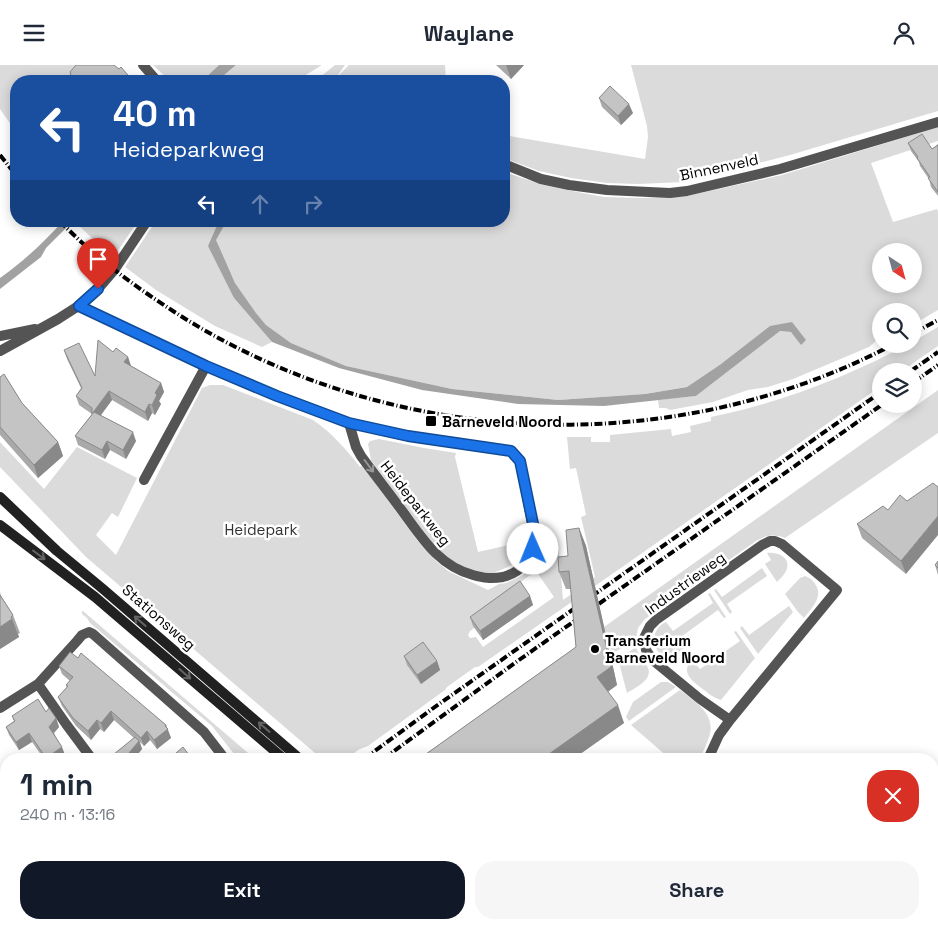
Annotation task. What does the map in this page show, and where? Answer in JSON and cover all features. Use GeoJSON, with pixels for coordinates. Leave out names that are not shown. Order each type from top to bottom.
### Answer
{"type":"FeatureCollection","features":[{"type":"Feature","properties":{"kind":"main road","name":"Stationsweg"},"geometry":{"type":"LineString","coordinates":[[0,497],[57,551],[293,753]]}},
{"type":"Feature","properties":{"kind":"main road","name":"Stationsweg"},"geometry":{"type":"LineString","coordinates":[[0,525],[95,597],[277,753]]}},
{"type":"Feature","properties":{"kind":"street"},"geometry":{"type":"LineString","coordinates":[[143,65],[152,75]]}},
{"type":"Feature","properties":{"kind":"street","name":"Binnenveld"},"geometry":{"type":"LineString","coordinates":[[510,166],[541,179],[569,185],[607,190],[670,193],[687,191],[780,169],[938,121]]}},
{"type":"Feature","properties":{"kind":"street"},"geometry":{"type":"LineString","coordinates":[[0,351],[79,306],[98,289],[115,269],[143,227]]}},
{"type":"Feature","properties":{"kind":"street","name":"Heideparkweg"},"geometry":{"type":"LineString","coordinates":[[79,306],[206,366],[277,396],[349,423],[408,436],[511,451],[520,461],[536,538],[528,561],[518,570],[507,576],[488,579],[464,573],[439,558],[421,537],[361,456],[356,447],[349,423]]}},
{"type":"Feature","properties":{"kind":"street"},"geometry":{"type":"LineString","coordinates":[[0,336],[43,327]]}},
{"type":"Feature","properties":{"kind":"street"},"geometry":{"type":"LineString","coordinates":[[144,480],[206,366]]}},
{"type":"Feature","properties":{"kind":"street","name":"Industrieweg"},"geometry":{"type":"LineString","coordinates":[[770,541],[776,541],[782,543],[837,590],[730,720],[700,699],[655,662],[646,650],[644,638],[650,626],[656,620],[762,545],[770,541]]}},
{"type":"Feature","properties":{"kind":"street"},"geometry":{"type":"LineString","coordinates":[[0,708],[38,683],[82,635],[89,632],[204,732],[220,753]]}},
{"type":"Feature","properties":{"kind":"street"},"geometry":{"type":"LineString","coordinates":[[38,683],[88,753]]}},
{"type":"Feature","properties":{"kind":"street"},"geometry":{"type":"LineString","coordinates":[[710,753],[718,735],[730,720]]}},
{"type":"Feature","properties":{"kind":"green space"},"geometry":{"type":"Polygon","coordinates":[[[0,65],[80,65],[74,75],[10,75],[10,123],[0,109],[0,65]]]}},
{"type":"Feature","properties":{"kind":"green space"},"geometry":{"type":"Polygon","coordinates":[[[153,65],[219,65],[208,75],[164,75],[153,65]]]}},
{"type":"Feature","properties":{"kind":"green space"},"geometry":{"type":"Polygon","coordinates":[[[236,65],[322,65],[306,75],[224,75],[236,65]]]}},
{"type":"Feature","properties":{"kind":"green space"},"geometry":{"type":"Polygon","coordinates":[[[335,65],[345,65],[338,75],[322,75],[335,65]]]}},
{"type":"Feature","properties":{"kind":"green space"},"geometry":{"type":"Polygon","coordinates":[[[349,65],[445,65],[446,75],[339,75],[349,65]]]}},
{"type":"Feature","properties":{"kind":"green space"},"geometry":{"type":"Polygon","coordinates":[[[631,65],[938,65],[938,111],[790,155],[684,182],[607,183],[539,171],[510,160],[510,136],[645,159],[648,137],[647,126],[631,65]]]}},
{"type":"Feature","properties":{"kind":"green space"},"geometry":{"type":"Polygon","coordinates":[[[938,127],[938,141],[871,163],[893,222],[937,209],[938,310],[922,319],[922,303],[872,303],[872,344],[869,347],[793,379],[768,387],[748,390],[713,402],[670,410],[659,408],[658,400],[696,396],[780,331],[791,332],[792,322],[721,364],[687,387],[645,394],[558,400],[452,389],[346,366],[291,343],[266,325],[235,283],[231,274],[234,298],[272,342],[262,347],[215,326],[156,290],[125,267],[152,227],[510,227],[510,174],[540,184],[604,197],[687,196],[782,175],[938,127]]]}},
{"type":"Feature","properties":{"kind":"green space"},"geometry":{"type":"Polygon","coordinates":[[[80,227],[134,227],[113,258],[80,227]]]}},
{"type":"Feature","properties":{"kind":"green space"},"geometry":{"type":"Polygon","coordinates":[[[938,327],[938,346],[914,363],[872,363],[872,392],[595,586],[593,578],[595,577],[581,517],[586,515],[576,468],[570,469],[567,437],[591,437],[591,442],[610,442],[610,435],[671,429],[672,436],[691,432],[690,426],[711,421],[711,417],[813,388],[892,353],[922,353],[922,336],[938,327]]]}},
{"type":"Feature","properties":{"kind":"green space","name":"Heidepark"},"geometry":{"type":"Polygon","coordinates":[[[210,385],[223,385],[313,420],[326,430],[360,467],[362,465],[417,540],[448,571],[488,590],[523,575],[542,553],[545,543],[548,541],[558,541],[563,600],[576,591],[576,599],[478,667],[475,667],[368,746],[354,753],[315,753],[86,557],[0,467],[0,442],[44,489],[77,447],[137,478],[118,517],[112,513],[96,535],[116,555],[202,388],[210,385]],[[536,571],[496,600],[470,631],[468,635],[470,638],[476,637],[483,647],[554,597],[536,571]]]}},
{"type":"Feature","properties":{"kind":"green space"},"geometry":{"type":"Polygon","coordinates":[[[938,390],[938,433],[785,538],[770,536],[756,541],[645,619],[638,628],[636,638],[611,655],[604,627],[906,413],[922,413],[922,401],[938,390]]]}},
{"type":"Feature","properties":{"kind":"green space"},"geometry":{"type":"Polygon","coordinates":[[[379,439],[456,453],[455,457],[478,552],[527,541],[525,549],[517,561],[493,573],[486,573],[466,568],[443,555],[371,460],[368,444],[370,441],[379,439]]]}},
{"type":"Feature","properties":{"kind":"green space"},"geometry":{"type":"Polygon","coordinates":[[[767,553],[778,554],[786,560],[786,570],[777,582],[765,564],[771,560],[767,553]]]}},
{"type":"Feature","properties":{"kind":"green space"},"geometry":{"type":"Polygon","coordinates":[[[762,568],[767,576],[727,604],[732,612],[730,614],[714,590],[716,589],[722,597],[762,568]]]}},
{"type":"Feature","properties":{"kind":"green space"},"geometry":{"type":"Polygon","coordinates":[[[805,576],[813,581],[817,588],[818,597],[804,618],[785,594],[800,578],[805,576]]]}},
{"type":"Feature","properties":{"kind":"green space"},"geometry":{"type":"Polygon","coordinates":[[[710,593],[726,617],[724,618],[718,610],[678,639],[684,649],[670,657],[661,654],[657,650],[654,641],[654,636],[659,627],[666,622],[673,631],[713,603],[708,594],[710,593]]]}},
{"type":"Feature","properties":{"kind":"green space"},"geometry":{"type":"Polygon","coordinates":[[[789,606],[793,612],[758,654],[740,628],[742,626],[749,635],[789,606]]]}},
{"type":"Feature","properties":{"kind":"green space"},"geometry":{"type":"Polygon","coordinates":[[[83,611],[248,753],[233,753],[212,726],[90,623],[82,614],[83,611]]]}},
{"type":"Feature","properties":{"kind":"green space"},"geometry":{"type":"Polygon","coordinates":[[[736,631],[755,658],[721,700],[710,695],[693,681],[688,675],[687,668],[692,660],[700,669],[740,641],[734,632],[736,631]]]}},
{"type":"Feature","properties":{"kind":"green space"},"geometry":{"type":"Polygon","coordinates":[[[636,647],[649,672],[646,680],[627,693],[618,659],[636,647]]]}},
{"type":"Feature","properties":{"kind":"green space"},"geometry":{"type":"Polygon","coordinates":[[[661,682],[668,682],[676,687],[629,721],[626,717],[633,702],[661,682]]]}},
{"type":"Feature","properties":{"kind":"green space"},"geometry":{"type":"Polygon","coordinates":[[[680,690],[703,709],[710,722],[711,729],[702,753],[663,753],[631,725],[680,690]]]}},
{"type":"Feature","properties":{"kind":"shaded area"},"geometry":{"type":"Polygon","coordinates":[[[219,65],[236,65],[224,75],[208,75],[219,65]]]}},
{"type":"Feature","properties":{"kind":"shaded area"},"geometry":{"type":"Polygon","coordinates":[[[57,227],[67,227],[46,248],[41,257],[0,289],[0,278],[57,227]]]}},
{"type":"Feature","properties":{"kind":"shaded area"},"geometry":{"type":"Polygon","coordinates":[[[216,227],[223,227],[216,240],[235,283],[266,325],[291,343],[346,366],[452,389],[558,400],[645,394],[687,387],[721,364],[770,326],[792,322],[806,340],[801,345],[791,332],[780,331],[696,396],[604,406],[518,404],[422,390],[339,368],[272,342],[234,298],[208,246],[216,227]]]}},
{"type":"Feature","properties":{"kind":"building"},"geometry":{"type":"Polygon","coordinates":[[[76,65],[114,65],[119,69],[121,67],[128,75],[70,75],[70,72],[76,65]]]}},
{"type":"Feature","properties":{"kind":"building"},"geometry":{"type":"Polygon","coordinates":[[[610,86],[629,104],[618,116],[599,98],[610,86]]]}},
{"type":"Feature","properties":{"kind":"building"},"geometry":{"type":"Polygon","coordinates":[[[922,134],[932,149],[938,145],[938,192],[908,143],[922,134]]]}},
{"type":"Feature","properties":{"kind":"building"},"geometry":{"type":"Polygon","coordinates":[[[98,340],[113,352],[116,348],[128,357],[124,362],[161,383],[155,393],[157,395],[152,405],[149,404],[145,412],[109,391],[92,414],[92,408],[76,396],[82,388],[64,350],[79,343],[95,376],[98,340]]]}},
{"type":"Feature","properties":{"kind":"building"},"geometry":{"type":"Polygon","coordinates":[[[4,374],[22,403],[58,442],[34,465],[0,427],[0,377],[4,374]]]}},
{"type":"Feature","properties":{"kind":"building"},"geometry":{"type":"Polygon","coordinates":[[[94,412],[133,432],[123,450],[107,441],[102,450],[75,436],[94,412]]]}},
{"type":"Feature","properties":{"kind":"building"},"geometry":{"type":"Polygon","coordinates":[[[933,483],[938,487],[938,516],[901,561],[857,524],[883,506],[888,510],[900,495],[907,501],[933,483]]]}},
{"type":"Feature","properties":{"kind":"building","name":"Transferium Barneveld Noord"},"geometry":{"type":"Polygon","coordinates":[[[579,528],[611,667],[597,677],[618,705],[550,753],[427,753],[576,647],[569,571],[559,572],[558,557],[568,556],[566,530],[579,528]]]}},
{"type":"Feature","properties":{"kind":"building"},"geometry":{"type":"Polygon","coordinates":[[[520,581],[530,596],[480,631],[470,617],[520,581]]]}},
{"type":"Feature","properties":{"kind":"building"},"geometry":{"type":"Polygon","coordinates":[[[0,595],[13,615],[12,619],[0,627],[0,595]]]}},
{"type":"Feature","properties":{"kind":"building"},"geometry":{"type":"Polygon","coordinates":[[[423,642],[437,661],[417,675],[404,656],[423,642]]]}},
{"type":"Feature","properties":{"kind":"building"},"geometry":{"type":"Polygon","coordinates":[[[70,652],[78,658],[81,653],[166,725],[168,729],[154,740],[147,731],[141,738],[111,711],[101,723],[97,720],[88,731],[73,718],[58,697],[73,677],[59,666],[70,652]]]}},
{"type":"Feature","properties":{"kind":"building"},"geometry":{"type":"Polygon","coordinates":[[[38,699],[46,712],[49,708],[56,718],[49,727],[62,747],[53,753],[43,753],[29,733],[16,742],[6,727],[15,721],[12,716],[38,699]]]}},
{"type":"Feature","properties":{"kind":"building"},"geometry":{"type":"Polygon","coordinates":[[[135,737],[139,741],[129,753],[115,753],[135,737]]]}},
{"type":"Feature","properties":{"kind":"building"},"geometry":{"type":"Polygon","coordinates":[[[183,747],[188,753],[176,753],[183,747]]]}},
{"type":"Feature","properties":{"kind":"railway"},"geometry":{"type":"LineString","coordinates":[[0,155],[10,168]]}},
{"type":"Feature","properties":{"kind":"railway"},"geometry":{"type":"LineString","coordinates":[[66,227],[100,258],[143,291],[173,311],[256,357],[344,391],[435,413],[529,424],[623,422],[716,408],[807,382],[873,353]]}},
{"type":"Feature","properties":{"kind":"railway"},"geometry":{"type":"LineString","coordinates":[[922,329],[938,320]]}},
{"type":"Feature","properties":{"kind":"railway"},"geometry":{"type":"LineString","coordinates":[[922,363],[938,352]]}},
{"type":"Feature","properties":{"kind":"railway"},"geometry":{"type":"LineString","coordinates":[[922,376],[938,365]]}},
{"type":"Feature","properties":{"kind":"railway"},"geometry":{"type":"LineString","coordinates":[[372,753],[872,398]]}},
{"type":"Feature","properties":{"kind":"railway"},"geometry":{"type":"LineString","coordinates":[[391,753],[519,660],[872,412]]}},
{"type":"Feature","properties":{"kind":"place","name":"Barneveld Noord"},"geometry":{"type":"Point","coordinates":[431,421]}},
{"type":"Feature","properties":{"kind":"place","name":"Transferium Barneveld Noord"},"geometry":{"type":"Point","coordinates":[595,649]}},
{"type":"Feature","properties":{"kind":"route"},"geometry":{"type":"LineString","coordinates":[[98,289],[79,306],[206,366],[277,396],[349,423],[408,436],[511,451],[520,461],[536,538],[533,549]]}}]}
